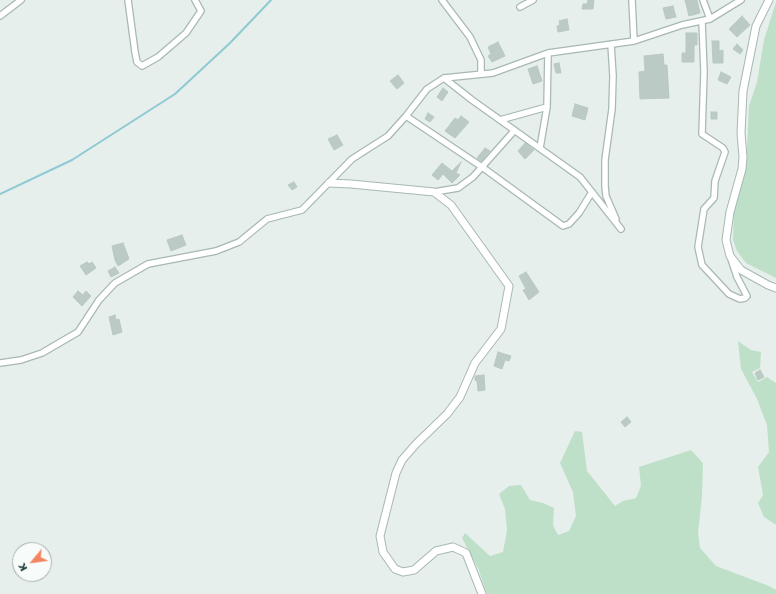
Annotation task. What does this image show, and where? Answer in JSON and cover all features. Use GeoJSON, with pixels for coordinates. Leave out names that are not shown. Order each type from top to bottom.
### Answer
{"type":"FeatureCollection","features":[{"type":"Feature","properties":{"kind":"street"},"geometry":{"type":"LineString","coordinates":[[0,16],[21,0]]}},
{"type":"Feature","properties":{"kind":"street"},"geometry":{"type":"LineString","coordinates":[[128,0],[137,62],[142,66],[168,49],[186,33],[201,11],[195,0]]}},
{"type":"Feature","properties":{"kind":"street"},"geometry":{"type":"LineString","coordinates":[[442,0],[470,37],[481,60],[481,74]]}},
{"type":"Feature","properties":{"kind":"street"},"geometry":{"type":"LineString","coordinates":[[520,8],[533,0]]}},
{"type":"Feature","properties":{"kind":"street"},"geometry":{"type":"LineString","coordinates":[[632,0],[634,41]]}},
{"type":"Feature","properties":{"kind":"street"},"geometry":{"type":"LineString","coordinates":[[703,0],[710,20]]}},
{"type":"Feature","properties":{"kind":"street"},"geometry":{"type":"LineString","coordinates":[[0,363],[21,360],[42,353],[78,332],[99,300],[115,283],[148,264],[216,250],[239,242],[267,219],[302,210],[352,159],[388,136],[427,89],[444,78],[493,73],[548,53],[634,41],[682,25],[710,20],[741,0]]}},
{"type":"Feature","properties":{"kind":"street"},"geometry":{"type":"LineString","coordinates":[[702,21],[704,72],[702,134],[723,148],[725,152],[715,181],[714,198],[704,209],[698,247],[702,265],[729,294],[740,300],[747,296],[737,277],[726,240],[730,212],[742,169],[743,157],[741,133],[743,91],[756,26],[769,0]]}},
{"type":"Feature","properties":{"kind":"street"},"geometry":{"type":"LineString","coordinates":[[444,78],[514,131],[580,177],[621,229],[609,206],[605,186],[605,160],[612,102],[613,76],[611,44]]}},
{"type":"Feature","properties":{"kind":"street"},"geometry":{"type":"LineString","coordinates":[[540,148],[547,107],[548,53]]}},
{"type":"Feature","properties":{"kind":"street"},"geometry":{"type":"LineString","coordinates":[[500,120],[547,107]]}},
{"type":"Feature","properties":{"kind":"street"},"geometry":{"type":"LineString","coordinates":[[406,116],[482,167],[563,226],[569,224],[579,213],[592,192]]}},
{"type":"Feature","properties":{"kind":"street"},"geometry":{"type":"LineString","coordinates":[[329,183],[434,192],[458,188],[473,177],[514,131]]}},
{"type":"Feature","properties":{"kind":"street"},"geometry":{"type":"LineString","coordinates":[[434,192],[451,205],[510,286],[501,329],[475,363],[460,397],[447,414],[402,460],[396,473],[380,536],[383,552],[395,569],[403,572],[414,570],[436,551],[453,547],[466,553],[482,594]]}},
{"type":"Feature","properties":{"kind":"street"},"geometry":{"type":"LineString","coordinates":[[730,256],[741,270],[776,288]]}},
{"type":"Feature","properties":{"kind":"green space"},"geometry":{"type":"Polygon","coordinates":[[[776,2],[776,278],[746,263],[737,251],[733,240],[734,213],[746,169],[749,106],[757,82],[764,40],[776,2]]]}},
{"type":"Feature","properties":{"kind":"green space"},"geometry":{"type":"Polygon","coordinates":[[[738,341],[751,350],[761,352],[760,368],[752,372],[758,382],[767,377],[776,383],[776,525],[764,517],[758,503],[763,495],[758,467],[769,452],[767,425],[757,399],[741,369],[738,341]]]}},
{"type":"Feature","properties":{"kind":"green space"},"geometry":{"type":"Polygon","coordinates":[[[575,431],[582,432],[587,471],[615,506],[623,501],[636,498],[641,486],[639,467],[691,450],[703,463],[702,496],[698,533],[700,548],[716,566],[769,586],[776,590],[776,594],[487,594],[478,568],[462,538],[465,533],[490,556],[503,552],[507,530],[505,509],[499,494],[509,486],[521,485],[530,500],[543,503],[554,508],[553,525],[558,535],[569,531],[576,516],[573,492],[560,463],[575,431]]]}},
{"type":"Feature","properties":{"kind":"building"},"geometry":{"type":"Polygon","coordinates":[[[588,0],[594,0],[593,9],[582,9],[583,4],[587,4],[588,0]]]}},
{"type":"Feature","properties":{"kind":"building"},"geometry":{"type":"Polygon","coordinates":[[[685,0],[697,0],[700,13],[689,16],[685,0]]]}},
{"type":"Feature","properties":{"kind":"building"},"geometry":{"type":"Polygon","coordinates":[[[673,6],[676,17],[666,19],[663,8],[673,6]]]}},
{"type":"Feature","properties":{"kind":"building"},"geometry":{"type":"Polygon","coordinates":[[[742,16],[750,25],[737,37],[729,29],[742,16]]]}},
{"type":"Feature","properties":{"kind":"building"},"geometry":{"type":"Polygon","coordinates":[[[567,19],[569,30],[558,32],[557,26],[560,25],[559,21],[567,19]]]}},
{"type":"Feature","properties":{"kind":"building"},"geometry":{"type":"Polygon","coordinates":[[[686,33],[697,33],[697,45],[694,45],[694,62],[682,62],[682,53],[686,53],[686,33]]]}},
{"type":"Feature","properties":{"kind":"building"},"geometry":{"type":"Polygon","coordinates":[[[712,41],[719,41],[719,51],[723,50],[723,63],[713,63],[712,41]]]}},
{"type":"Feature","properties":{"kind":"building"},"geometry":{"type":"Polygon","coordinates":[[[498,42],[505,56],[492,62],[488,56],[491,54],[488,47],[498,42]]]}},
{"type":"Feature","properties":{"kind":"building"},"geometry":{"type":"Polygon","coordinates":[[[737,44],[743,50],[740,54],[733,49],[737,44]]]}},
{"type":"Feature","properties":{"kind":"building"},"geometry":{"type":"Polygon","coordinates":[[[663,54],[664,65],[667,65],[669,98],[640,99],[639,72],[645,71],[644,56],[663,54]]]}},
{"type":"Feature","properties":{"kind":"building"},"geometry":{"type":"Polygon","coordinates":[[[559,63],[561,73],[556,73],[554,64],[559,63]]]}},
{"type":"Feature","properties":{"kind":"building"},"geometry":{"type":"Polygon","coordinates":[[[537,66],[542,81],[533,84],[528,69],[537,66]]]}},
{"type":"Feature","properties":{"kind":"building"},"geometry":{"type":"Polygon","coordinates":[[[721,72],[731,77],[727,84],[718,80],[721,72]]]}},
{"type":"Feature","properties":{"kind":"building"},"geometry":{"type":"Polygon","coordinates":[[[398,75],[404,83],[397,89],[390,81],[398,75]]]}},
{"type":"Feature","properties":{"kind":"building"},"geometry":{"type":"Polygon","coordinates":[[[443,88],[448,92],[442,101],[437,97],[443,88]]]}},
{"type":"Feature","properties":{"kind":"building"},"geometry":{"type":"Polygon","coordinates":[[[575,104],[588,108],[585,120],[572,116],[575,104]]]}},
{"type":"Feature","properties":{"kind":"building"},"geometry":{"type":"Polygon","coordinates":[[[711,112],[717,112],[717,119],[711,119],[711,112]]]}},
{"type":"Feature","properties":{"kind":"building"},"geometry":{"type":"Polygon","coordinates":[[[428,113],[434,117],[430,122],[425,119],[428,113]]]}},
{"type":"Feature","properties":{"kind":"building"},"geometry":{"type":"Polygon","coordinates":[[[461,116],[469,122],[455,138],[445,131],[455,118],[458,120],[461,116]]]}},
{"type":"Feature","properties":{"kind":"building"},"geometry":{"type":"Polygon","coordinates":[[[337,135],[343,145],[334,150],[328,139],[337,135]]]}},
{"type":"Feature","properties":{"kind":"building"},"geometry":{"type":"Polygon","coordinates":[[[525,143],[534,150],[525,159],[518,151],[525,143]]]}},
{"type":"Feature","properties":{"kind":"building"},"geometry":{"type":"Polygon","coordinates":[[[485,148],[490,151],[481,161],[477,158],[485,148]]]}},
{"type":"Feature","properties":{"kind":"building"},"geometry":{"type":"Polygon","coordinates":[[[461,162],[456,173],[460,175],[452,183],[443,174],[438,180],[432,175],[442,163],[452,171],[461,162]]]}},
{"type":"Feature","properties":{"kind":"building"},"geometry":{"type":"Polygon","coordinates":[[[294,182],[297,187],[292,190],[288,185],[294,182]]]}},
{"type":"Feature","properties":{"kind":"building"},"geometry":{"type":"Polygon","coordinates":[[[182,235],[186,245],[171,251],[167,240],[182,235]]]}},
{"type":"Feature","properties":{"kind":"building"},"geometry":{"type":"Polygon","coordinates":[[[123,243],[129,259],[118,266],[112,246],[123,243]]]}},
{"type":"Feature","properties":{"kind":"building"},"geometry":{"type":"Polygon","coordinates":[[[87,262],[89,264],[92,262],[96,268],[86,275],[80,266],[87,262]]]}},
{"type":"Feature","properties":{"kind":"building"},"geometry":{"type":"Polygon","coordinates":[[[115,267],[119,273],[111,277],[108,271],[115,267]]]}},
{"type":"Feature","properties":{"kind":"building"},"geometry":{"type":"Polygon","coordinates":[[[526,272],[539,292],[529,300],[523,290],[526,289],[519,276],[526,272]]]}},
{"type":"Feature","properties":{"kind":"building"},"geometry":{"type":"Polygon","coordinates":[[[78,291],[83,295],[86,291],[91,296],[82,306],[73,297],[78,291]]]}},
{"type":"Feature","properties":{"kind":"building"},"geometry":{"type":"Polygon","coordinates":[[[115,315],[116,320],[119,319],[122,332],[113,335],[109,317],[115,315]]]}},
{"type":"Feature","properties":{"kind":"building"},"geometry":{"type":"Polygon","coordinates":[[[498,352],[511,356],[509,361],[505,360],[502,369],[494,366],[498,352]]]}},
{"type":"Feature","properties":{"kind":"building"},"geometry":{"type":"Polygon","coordinates":[[[760,370],[764,377],[758,380],[755,373],[760,370]]]}},
{"type":"Feature","properties":{"kind":"building"},"geometry":{"type":"Polygon","coordinates":[[[484,375],[485,390],[478,391],[475,376],[484,375]]]}},
{"type":"Feature","properties":{"kind":"building"},"geometry":{"type":"Polygon","coordinates":[[[627,417],[631,422],[625,427],[621,422],[627,417]]]}},
{"type":"Feature","properties":{"kind":"waterway"},"geometry":{"type":"LineString","coordinates":[[0,194],[72,160],[175,94],[230,43],[271,0]]}}]}
